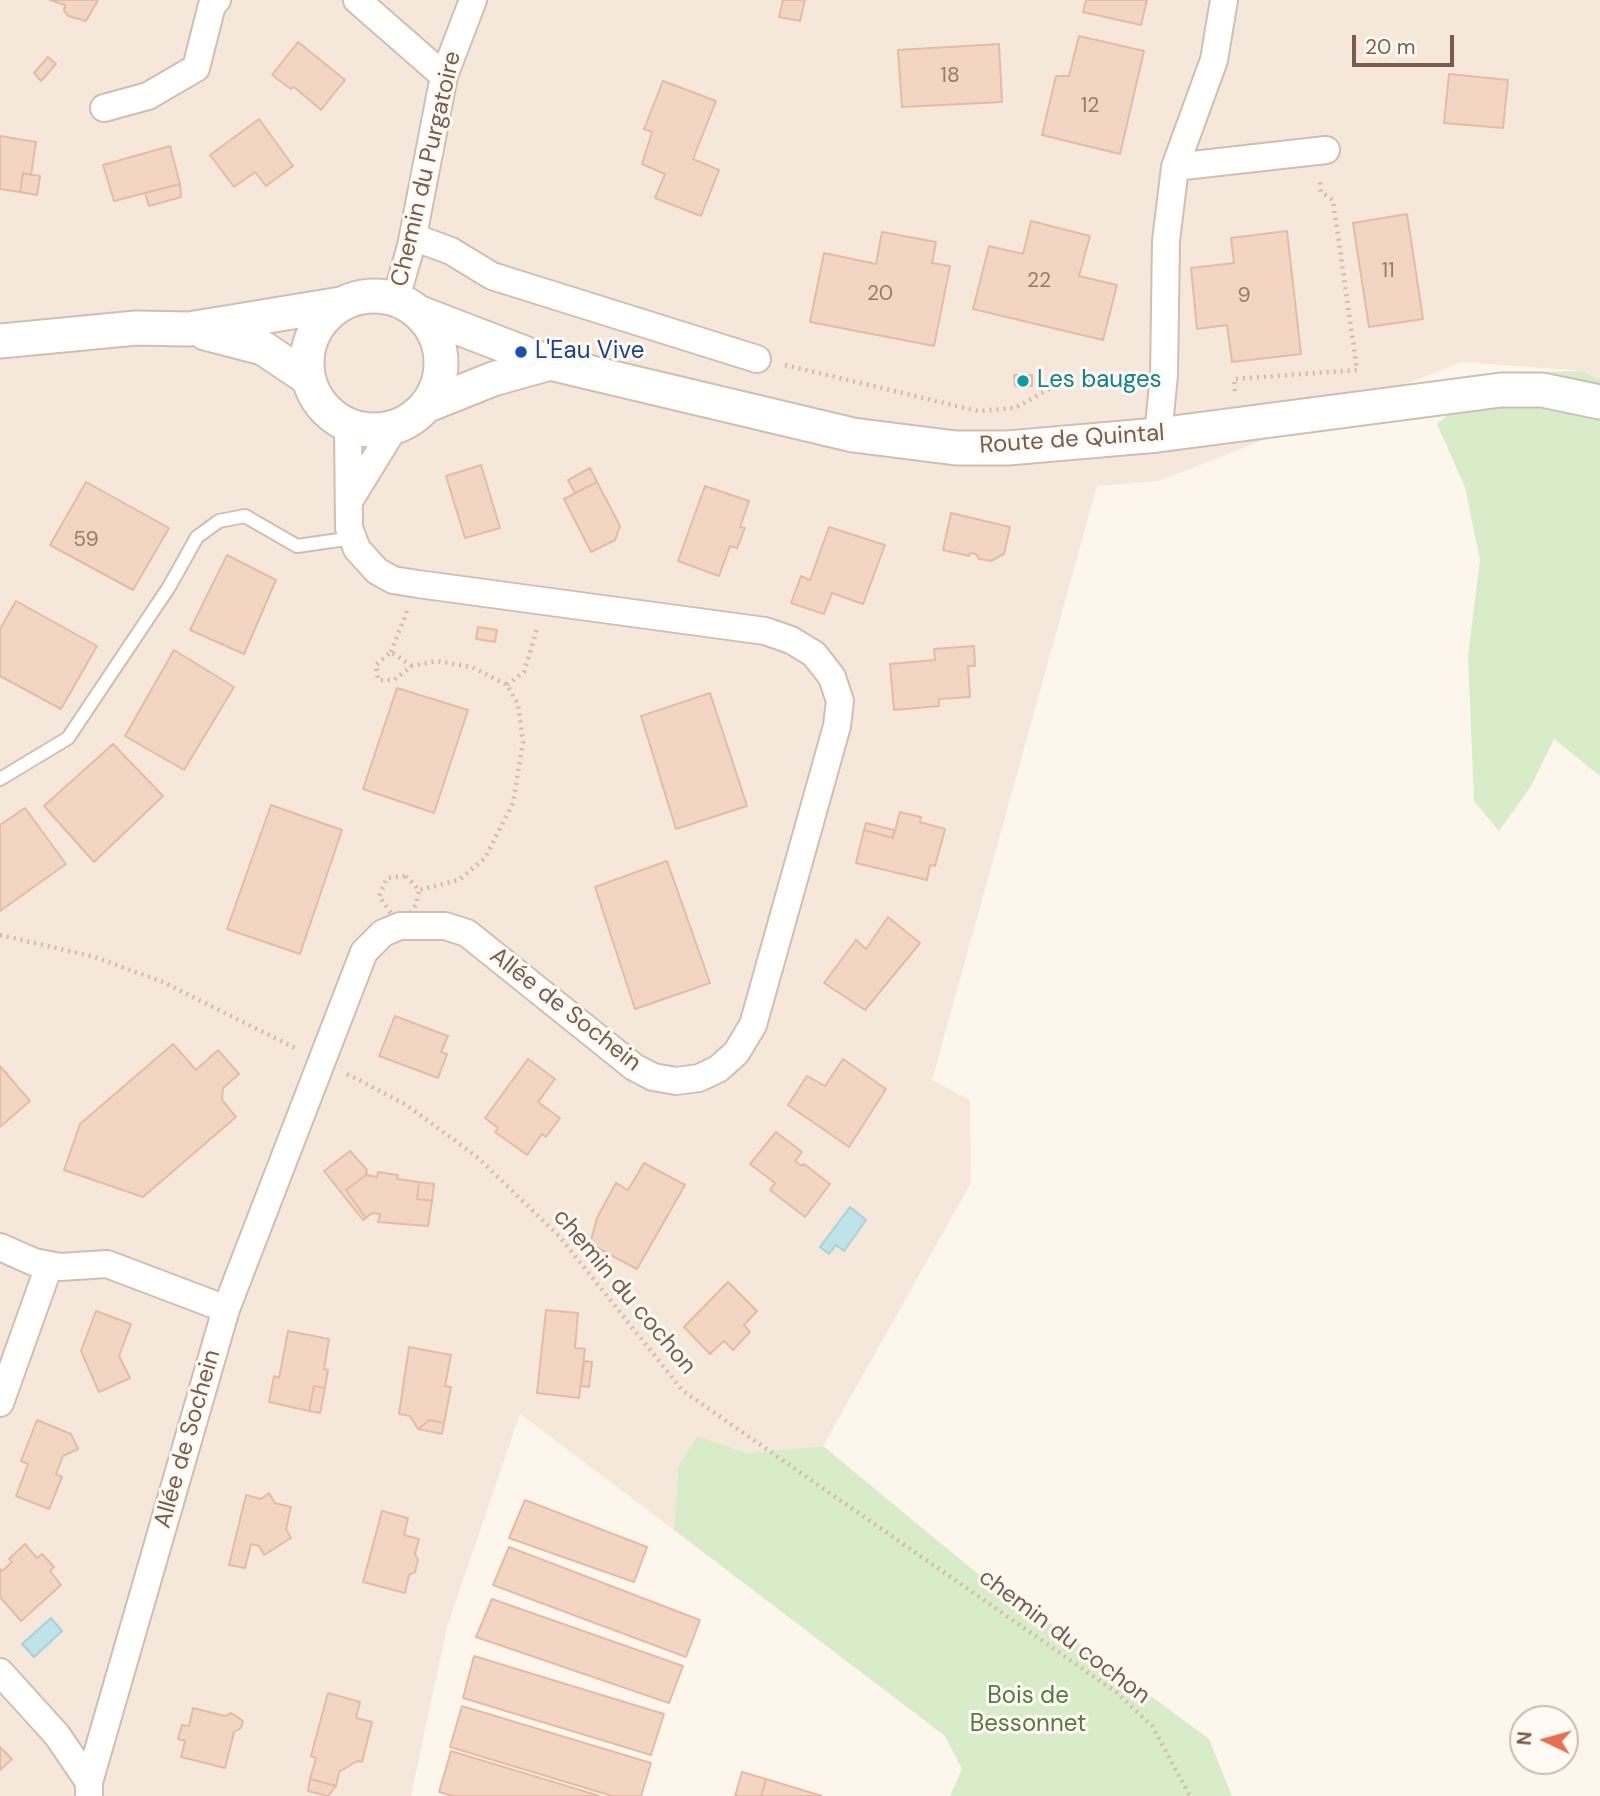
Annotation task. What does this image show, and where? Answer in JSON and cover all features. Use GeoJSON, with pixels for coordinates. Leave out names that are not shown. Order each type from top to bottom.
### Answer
{"type":"FeatureCollection","features":[{"type":"Feature","properties":{"kind":"street"},"geometry":{"type":"LineString","coordinates":[[104,108],[148,96],[196,68],[212,5],[217,0]]}},
{"type":"Feature","properties":{"kind":"street"},"geometry":{"type":"LineString","coordinates":[[357,0],[444,76]]}},
{"type":"Feature","properties":{"kind":"street","name":"Chemin du Purgatoire"},"geometry":{"type":"LineString","coordinates":[[408,306],[413,237],[444,76],[473,0]]}},
{"type":"Feature","properties":{"kind":"street"},"geometry":{"type":"LineString","coordinates":[[1158,435],[1164,375],[1166,241],[1175,167],[1214,61],[1224,0]]}},
{"type":"Feature","properties":{"kind":"street"},"geometry":{"type":"LineString","coordinates":[[1175,167],[1321,151]]}},
{"type":"Feature","properties":{"kind":"street"},"geometry":{"type":"LineString","coordinates":[[413,237],[451,251],[492,276],[757,359]]}},
{"type":"Feature","properties":{"kind":"street"},"geometry":{"type":"LineString","coordinates":[[0,341],[136,328],[189,329],[341,304],[367,295],[408,306],[435,332],[442,357],[439,382],[428,405],[412,419],[394,428],[370,431],[348,425],[323,407],[309,380],[308,350],[319,324],[341,304]]}},
{"type":"Feature","properties":{"kind":"street","name":"Route de Quintal"},"geometry":{"type":"LineString","coordinates":[[408,306],[550,363],[853,435],[956,447],[1008,448],[1158,435],[1501,390],[1542,390],[1600,402]]}},
{"type":"Feature","properties":{"kind":"street"},"geometry":{"type":"LineString","coordinates":[[189,329],[263,348],[309,380]]}},
{"type":"Feature","properties":{"kind":"street","name":"Route de Quintal"},"geometry":{"type":"LineString","coordinates":[[428,405],[493,379],[550,363]]}},
{"type":"Feature","properties":{"kind":"street","name":"Allée de Sochein"},"geometry":{"type":"LineString","coordinates":[[89,1789],[226,1309],[363,952],[383,933],[400,926],[445,926],[467,933],[634,1066],[653,1077],[676,1081],[699,1078],[718,1069],[736,1053],[753,1024],[837,726],[840,701],[832,677],[814,654],[791,640],[765,631],[418,584],[393,580],[377,571],[365,560],[349,528],[351,498],[348,425]]}},
{"type":"Feature","properties":{"kind":"street"},"geometry":{"type":"LineString","coordinates":[[351,498],[394,428]]}},
{"type":"Feature","properties":{"kind":"street"},"geometry":{"type":"LineString","coordinates":[[0,1248],[49,1266],[107,1264],[226,1309]]}},
{"type":"Feature","properties":{"kind":"street"},"geometry":{"type":"LineString","coordinates":[[0,1403],[49,1266]]}},
{"type":"Feature","properties":{"kind":"street"},"geometry":{"type":"LineString","coordinates":[[0,1672],[57,1735],[89,1789]]}},
{"type":"Feature","properties":{"kind":"lane"},"geometry":{"type":"LineString","coordinates":[[0,779],[68,738],[169,587],[197,537],[219,521],[245,516],[298,546],[353,538]]}},
{"type":"Feature","properties":{"kind":"path"},"geometry":{"type":"LineString","coordinates":[[1235,396],[1234,379],[1357,370],[1334,200],[1321,192],[1321,151]]}},
{"type":"Feature","properties":{"kind":"path"},"geometry":{"type":"LineString","coordinates":[[418,584],[391,652],[376,665],[378,680],[394,680],[412,666],[436,661],[471,667],[507,685],[518,704],[523,742],[513,803],[485,858],[459,880],[419,890]]}},
{"type":"Feature","properties":{"kind":"path"},"geometry":{"type":"LineString","coordinates":[[507,685],[524,672],[545,602]]}},
{"type":"Feature","properties":{"kind":"path"},"geometry":{"type":"LineString","coordinates":[[391,652],[412,666]]}},
{"type":"Feature","properties":{"kind":"path","name":"chemin du cochon"},"geometry":{"type":"LineString","coordinates":[[0,935],[95,957],[163,982],[405,1104],[476,1156],[559,1236],[683,1391],[1116,1692],[1152,1726],[1190,1796]]}},
{"type":"Feature","properties":{"kind":"shaded area"},"geometry":{"type":"Polygon","coordinates":[[[0,0],[1600,0],[1600,379],[1582,371],[1462,362],[1159,481],[1097,486],[932,1080],[970,1100],[971,1183],[823,1446],[747,1453],[697,1436],[678,1467],[674,1530],[520,1414],[447,1627],[411,1796],[0,1796],[0,0]]]}},
{"type":"Feature","properties":{"kind":"green space"},"geometry":{"type":"Polygon","coordinates":[[[1582,371],[1600,379],[1600,776],[1554,739],[1531,786],[1499,831],[1474,801],[1468,656],[1480,560],[1465,487],[1437,424],[1498,373],[1582,371]]]}},
{"type":"Feature","properties":{"kind":"green space","name":"Bois de Bessonnet"},"geometry":{"type":"Polygon","coordinates":[[[697,1436],[747,1453],[823,1446],[978,1574],[1063,1631],[1209,1739],[1232,1796],[950,1796],[962,1769],[945,1736],[674,1530],[678,1467],[697,1436]]]}},
{"type":"Feature","properties":{"kind":"water"},"geometry":{"type":"Polygon","coordinates":[[[850,1207],[866,1220],[844,1251],[836,1245],[829,1254],[820,1247],[850,1207]]]}},
{"type":"Feature","properties":{"kind":"water"},"geometry":{"type":"Polygon","coordinates":[[[51,1618],[62,1631],[34,1657],[22,1644],[51,1618]]]}},
{"type":"Feature","properties":{"kind":"building"},"geometry":{"type":"Polygon","coordinates":[[[50,0],[98,0],[86,21],[68,16],[64,11],[65,5],[50,0]]]}},
{"type":"Feature","properties":{"kind":"building"},"geometry":{"type":"Polygon","coordinates":[[[783,0],[805,0],[800,21],[779,17],[783,0]]]}},
{"type":"Feature","properties":{"kind":"building"},"geometry":{"type":"Polygon","coordinates":[[[1086,0],[1147,0],[1141,25],[1083,12],[1086,0]]]}},
{"type":"Feature","properties":{"kind":"building"},"geometry":{"type":"Polygon","coordinates":[[[1079,36],[1144,51],[1120,154],[1042,135],[1056,76],[1069,76],[1079,36]]]}},
{"type":"Feature","properties":{"kind":"building"},"geometry":{"type":"Polygon","coordinates":[[[298,42],[345,80],[321,110],[294,87],[291,89],[272,75],[298,42]]]}},
{"type":"Feature","properties":{"kind":"building"},"geometry":{"type":"Polygon","coordinates":[[[999,44],[1002,102],[902,107],[898,50],[999,44]]]}},
{"type":"Feature","properties":{"kind":"building"},"geometry":{"type":"Polygon","coordinates":[[[48,57],[56,64],[41,81],[34,73],[48,57]]]}},
{"type":"Feature","properties":{"kind":"building"},"geometry":{"type":"Polygon","coordinates":[[[1449,74],[1508,80],[1503,128],[1444,123],[1449,74]]]}},
{"type":"Feature","properties":{"kind":"building"},"geometry":{"type":"Polygon","coordinates":[[[663,81],[716,101],[693,159],[719,170],[701,216],[655,198],[665,174],[642,164],[652,132],[644,129],[663,81]]]}},
{"type":"Feature","properties":{"kind":"building"},"geometry":{"type":"Polygon","coordinates":[[[259,119],[293,166],[266,186],[255,172],[234,187],[210,155],[259,119]]]}},
{"type":"Feature","properties":{"kind":"building"},"geometry":{"type":"Polygon","coordinates":[[[0,136],[36,142],[31,175],[23,173],[20,192],[0,189],[0,136]]]}},
{"type":"Feature","properties":{"kind":"building"},"geometry":{"type":"Polygon","coordinates":[[[170,146],[180,184],[114,201],[103,165],[170,146]]]}},
{"type":"Feature","properties":{"kind":"building"},"geometry":{"type":"Polygon","coordinates":[[[23,173],[40,176],[37,195],[20,192],[23,173]]]}},
{"type":"Feature","properties":{"kind":"building"},"geometry":{"type":"Polygon","coordinates":[[[180,184],[181,197],[149,206],[145,193],[180,184]]]}},
{"type":"Feature","properties":{"kind":"building"},"geometry":{"type":"Polygon","coordinates":[[[1407,214],[1423,319],[1369,327],[1353,223],[1407,214]]]}},
{"type":"Feature","properties":{"kind":"building"},"geometry":{"type":"Polygon","coordinates":[[[1031,221],[1090,236],[1079,276],[1117,285],[1103,340],[973,309],[989,246],[1023,254],[1031,221]]]}},
{"type":"Feature","properties":{"kind":"building"},"geometry":{"type":"Polygon","coordinates":[[[1287,231],[1301,354],[1232,362],[1227,325],[1197,329],[1191,268],[1234,263],[1231,238],[1287,231]]]}},
{"type":"Feature","properties":{"kind":"building"},"geometry":{"type":"Polygon","coordinates":[[[882,232],[936,242],[932,263],[950,266],[934,346],[810,322],[824,253],[876,264],[882,232]]]}},
{"type":"Feature","properties":{"kind":"building","name":"Les bauges"},"geometry":{"type":"Polygon","coordinates":[[[1014,375],[1032,375],[1032,386],[1015,386],[1014,375]]]}},
{"type":"Feature","properties":{"kind":"building"},"geometry":{"type":"Polygon","coordinates":[[[481,465],[500,528],[465,538],[446,476],[481,465]]]}},
{"type":"Feature","properties":{"kind":"building"},"geometry":{"type":"Polygon","coordinates":[[[590,468],[597,482],[575,493],[568,480],[590,468]]]}},
{"type":"Feature","properties":{"kind":"building"},"geometry":{"type":"Polygon","coordinates":[[[86,482],[169,528],[133,590],[50,545],[86,482]]]}},
{"type":"Feature","properties":{"kind":"building"},"geometry":{"type":"Polygon","coordinates":[[[597,482],[620,526],[615,540],[591,552],[564,499],[597,482]]]}},
{"type":"Feature","properties":{"kind":"building"},"geometry":{"type":"Polygon","coordinates":[[[705,486],[749,501],[740,527],[745,528],[737,548],[730,546],[719,576],[678,561],[705,486]]]}},
{"type":"Feature","properties":{"kind":"building"},"geometry":{"type":"Polygon","coordinates":[[[951,513],[1010,527],[1004,554],[991,561],[979,559],[976,554],[970,553],[969,556],[943,550],[951,513]]]}},
{"type":"Feature","properties":{"kind":"building"},"geometry":{"type":"Polygon","coordinates":[[[829,527],[885,545],[863,604],[832,593],[824,614],[791,603],[801,576],[810,580],[829,527]]]}},
{"type":"Feature","properties":{"kind":"building"},"geometry":{"type":"Polygon","coordinates":[[[227,555],[276,580],[244,654],[190,630],[227,555]]]}},
{"type":"Feature","properties":{"kind":"building"},"geometry":{"type":"Polygon","coordinates":[[[16,601],[97,646],[61,709],[0,676],[0,629],[16,601]]]}},
{"type":"Feature","properties":{"kind":"building"},"geometry":{"type":"Polygon","coordinates":[[[478,627],[497,630],[495,642],[476,639],[478,627]]]}},
{"type":"Feature","properties":{"kind":"building"},"geometry":{"type":"Polygon","coordinates":[[[974,646],[975,666],[968,666],[970,697],[939,699],[939,706],[894,710],[890,664],[935,660],[934,649],[974,646]]]}},
{"type":"Feature","properties":{"kind":"building"},"geometry":{"type":"Polygon","coordinates":[[[174,650],[234,687],[184,770],[125,736],[174,650]]]}},
{"type":"Feature","properties":{"kind":"building"},"geometry":{"type":"Polygon","coordinates":[[[397,688],[468,710],[434,813],[363,789],[397,688]]]}},
{"type":"Feature","properties":{"kind":"building"},"geometry":{"type":"Polygon","coordinates":[[[710,693],[747,806],[676,829],[641,716],[710,693]]]}},
{"type":"Feature","properties":{"kind":"building"},"geometry":{"type":"Polygon","coordinates":[[[113,744],[163,796],[94,862],[44,806],[113,744]]]}},
{"type":"Feature","properties":{"kind":"building"},"geometry":{"type":"Polygon","coordinates":[[[271,805],[342,830],[300,954],[227,929],[271,805]]]}},
{"type":"Feature","properties":{"kind":"building"},"geometry":{"type":"Polygon","coordinates":[[[25,808],[66,864],[0,911],[0,825],[25,808]]]}},
{"type":"Feature","properties":{"kind":"building"},"geometry":{"type":"Polygon","coordinates":[[[900,812],[921,817],[920,822],[945,829],[935,866],[930,865],[927,880],[856,863],[864,830],[893,838],[900,812]]]}},
{"type":"Feature","properties":{"kind":"building"},"geometry":{"type":"Polygon","coordinates":[[[866,823],[894,830],[893,838],[864,830],[866,823]]]}},
{"type":"Feature","properties":{"kind":"building"},"geometry":{"type":"Polygon","coordinates":[[[667,861],[710,983],[635,1009],[595,887],[667,861]]]}},
{"type":"Feature","properties":{"kind":"building"},"geometry":{"type":"Polygon","coordinates":[[[888,917],[920,943],[865,1010],[824,983],[856,940],[866,949],[888,917]]]}},
{"type":"Feature","properties":{"kind":"building"},"geometry":{"type":"Polygon","coordinates":[[[395,1016],[448,1036],[441,1052],[447,1054],[438,1078],[379,1056],[395,1016]]]}},
{"type":"Feature","properties":{"kind":"building"},"geometry":{"type":"Polygon","coordinates":[[[173,1044],[196,1070],[218,1050],[239,1074],[223,1088],[222,1100],[236,1117],[143,1197],[64,1170],[80,1124],[173,1044]]]}},
{"type":"Feature","properties":{"kind":"building"},"geometry":{"type":"Polygon","coordinates":[[[528,1059],[555,1079],[538,1102],[560,1118],[546,1137],[542,1134],[527,1155],[495,1132],[498,1128],[485,1118],[528,1059]]]}},
{"type":"Feature","properties":{"kind":"building"},"geometry":{"type":"Polygon","coordinates":[[[843,1059],[886,1089],[849,1147],[788,1105],[807,1076],[825,1086],[843,1059]]]}},
{"type":"Feature","properties":{"kind":"building"},"geometry":{"type":"Polygon","coordinates":[[[0,1066],[30,1101],[0,1127],[0,1066]]]}},
{"type":"Feature","properties":{"kind":"building"},"geometry":{"type":"Polygon","coordinates":[[[776,1132],[802,1152],[795,1161],[802,1166],[804,1164],[830,1184],[805,1217],[770,1190],[775,1183],[750,1164],[776,1132]]]}},
{"type":"Feature","properties":{"kind":"building"},"geometry":{"type":"Polygon","coordinates":[[[350,1151],[367,1170],[366,1175],[346,1190],[366,1218],[363,1220],[324,1171],[350,1151]]]}},
{"type":"Feature","properties":{"kind":"building"},"geometry":{"type":"Polygon","coordinates":[[[644,1163],[685,1185],[637,1269],[590,1244],[597,1218],[616,1183],[628,1190],[644,1163]]]}},
{"type":"Feature","properties":{"kind":"building"},"geometry":{"type":"Polygon","coordinates":[[[378,1172],[398,1175],[397,1179],[419,1182],[417,1199],[432,1201],[428,1226],[378,1222],[380,1214],[372,1213],[366,1218],[346,1190],[366,1175],[377,1177],[378,1172]]]}},
{"type":"Feature","properties":{"kind":"building"},"geometry":{"type":"Polygon","coordinates":[[[419,1182],[434,1184],[432,1201],[417,1199],[419,1182]]]}},
{"type":"Feature","properties":{"kind":"building"},"geometry":{"type":"Polygon","coordinates":[[[728,1282],[757,1311],[744,1325],[750,1332],[733,1350],[724,1341],[710,1354],[684,1327],[728,1282]]]}},
{"type":"Feature","properties":{"kind":"building"},"geometry":{"type":"Polygon","coordinates":[[[546,1310],[578,1313],[575,1348],[585,1349],[579,1398],[537,1393],[546,1310]]]}},
{"type":"Feature","properties":{"kind":"building"},"geometry":{"type":"Polygon","coordinates":[[[96,1311],[131,1324],[119,1356],[130,1378],[99,1392],[81,1351],[96,1311]]]}},
{"type":"Feature","properties":{"kind":"building"},"geometry":{"type":"Polygon","coordinates":[[[288,1331],[329,1339],[324,1369],[328,1370],[325,1388],[314,1386],[309,1411],[269,1402],[274,1376],[279,1378],[288,1331]]]}},
{"type":"Feature","properties":{"kind":"building"},"geometry":{"type":"Polygon","coordinates":[[[409,1347],[451,1355],[445,1386],[451,1387],[444,1423],[430,1420],[418,1429],[410,1416],[399,1414],[409,1347]]]}},
{"type":"Feature","properties":{"kind":"building"},"geometry":{"type":"Polygon","coordinates":[[[584,1361],[592,1362],[589,1387],[581,1386],[584,1361]]]}},
{"type":"Feature","properties":{"kind":"building"},"geometry":{"type":"Polygon","coordinates":[[[314,1386],[325,1388],[320,1413],[309,1411],[314,1386]]]}},
{"type":"Feature","properties":{"kind":"building"},"geometry":{"type":"Polygon","coordinates":[[[37,1420],[71,1434],[78,1449],[63,1456],[56,1474],[62,1477],[49,1509],[16,1496],[28,1464],[21,1461],[37,1420]]]}},
{"type":"Feature","properties":{"kind":"building"},"geometry":{"type":"Polygon","coordinates":[[[430,1420],[444,1423],[442,1434],[418,1429],[430,1420]]]}},
{"type":"Feature","properties":{"kind":"building"},"geometry":{"type":"Polygon","coordinates":[[[269,1493],[275,1503],[291,1507],[286,1529],[291,1538],[264,1555],[259,1546],[251,1544],[245,1568],[229,1565],[246,1495],[261,1499],[269,1493]]]}},
{"type":"Feature","properties":{"kind":"building"},"geometry":{"type":"Polygon","coordinates":[[[525,1500],[647,1547],[634,1582],[509,1538],[525,1500]]]}},
{"type":"Feature","properties":{"kind":"building"},"geometry":{"type":"Polygon","coordinates":[[[382,1511],[408,1518],[404,1535],[419,1539],[415,1554],[418,1560],[415,1572],[409,1575],[405,1593],[363,1582],[382,1511]]]}},
{"type":"Feature","properties":{"kind":"building"},"geometry":{"type":"Polygon","coordinates":[[[25,1544],[37,1558],[42,1554],[54,1567],[50,1571],[61,1585],[21,1621],[0,1597],[0,1569],[2,1571],[12,1562],[9,1559],[25,1544]]]}},
{"type":"Feature","properties":{"kind":"building"},"geometry":{"type":"Polygon","coordinates":[[[509,1547],[700,1620],[686,1657],[493,1585],[509,1547]]]}},
{"type":"Feature","properties":{"kind":"building"},"geometry":{"type":"Polygon","coordinates":[[[492,1599],[683,1666],[669,1703],[476,1637],[492,1599]]]}},
{"type":"Feature","properties":{"kind":"building"},"geometry":{"type":"Polygon","coordinates":[[[474,1656],[664,1714],[651,1755],[463,1698],[474,1656]]]}},
{"type":"Feature","properties":{"kind":"building"},"geometry":{"type":"Polygon","coordinates":[[[328,1693],[360,1702],[356,1718],[372,1722],[362,1762],[357,1761],[339,1772],[336,1786],[310,1779],[316,1758],[311,1756],[328,1693]]]}},
{"type":"Feature","properties":{"kind":"building"},"geometry":{"type":"Polygon","coordinates":[[[462,1706],[651,1763],[641,1796],[612,1796],[450,1747],[462,1706]]]}},
{"type":"Feature","properties":{"kind":"building"},"geometry":{"type":"Polygon","coordinates":[[[193,1708],[225,1716],[231,1713],[243,1721],[241,1728],[234,1732],[225,1768],[181,1757],[185,1741],[178,1739],[182,1725],[189,1726],[193,1708]]]}},
{"type":"Feature","properties":{"kind":"building"},"geometry":{"type":"Polygon","coordinates":[[[0,1747],[12,1759],[0,1770],[0,1747]]]}},
{"type":"Feature","properties":{"kind":"building"},"geometry":{"type":"Polygon","coordinates":[[[451,1751],[600,1796],[453,1796],[439,1792],[451,1751]]]}},
{"type":"Feature","properties":{"kind":"building"},"geometry":{"type":"Polygon","coordinates":[[[742,1772],[766,1779],[761,1796],[735,1796],[742,1772]]]}},
{"type":"Feature","properties":{"kind":"building"},"geometry":{"type":"Polygon","coordinates":[[[310,1779],[336,1786],[328,1796],[308,1791],[310,1779]]]}},
{"type":"Feature","properties":{"kind":"building"},"geometry":{"type":"Polygon","coordinates":[[[766,1779],[822,1796],[761,1796],[766,1779]]]}},
{"type":"Feature","properties":{"kind":"place","name":"L'Eau Vive"},"geometry":{"type":"Point","coordinates":[521,352]}},
{"type":"Feature","properties":{"kind":"place","name":"Les bauges"},"geometry":{"type":"Point","coordinates":[1023,381]}}]}
